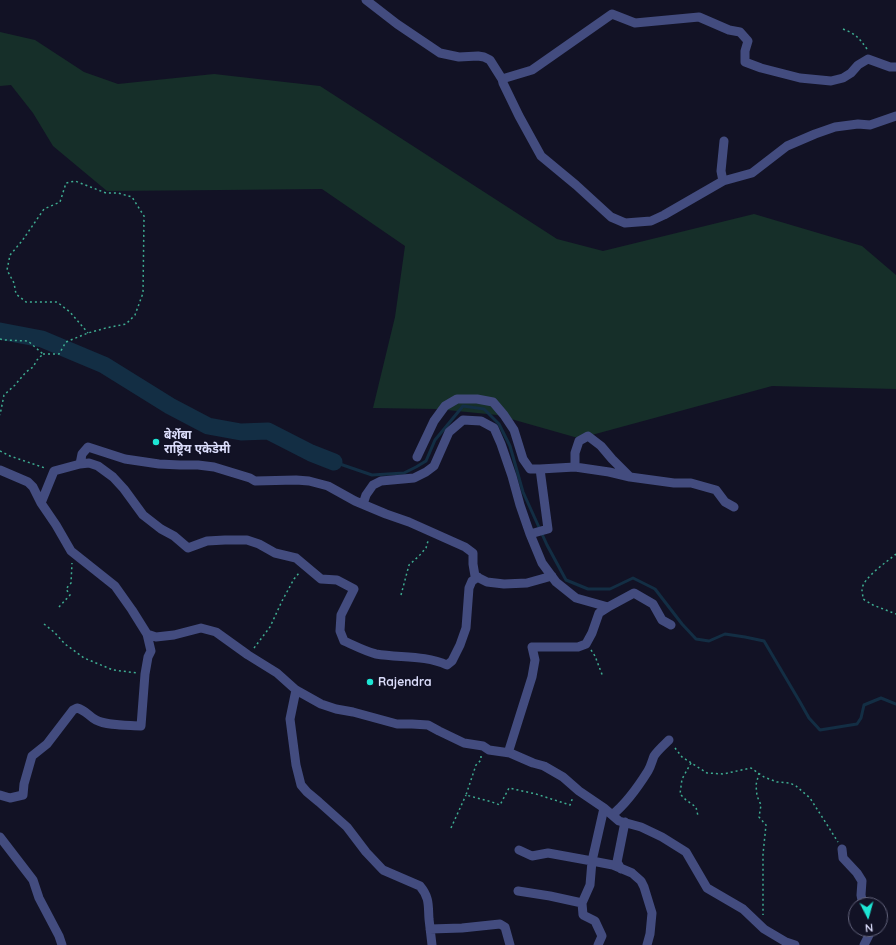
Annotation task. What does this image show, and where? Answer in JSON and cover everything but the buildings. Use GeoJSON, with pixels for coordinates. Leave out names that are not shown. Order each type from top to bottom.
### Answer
{"type":"FeatureCollection","features":[{"type":"Feature","properties":{"kind":"street"},"geometry":{"type":"LineString","coordinates":[[366,0],[397,24],[440,53],[459,57],[478,56],[490,60],[502,80],[519,116],[541,156],[611,217],[625,223],[651,221],[664,215],[723,181],[752,173],[787,146],[815,134],[836,127],[858,124],[870,125],[896,116]]}},
{"type":"Feature","properties":{"kind":"street"},"geometry":{"type":"LineString","coordinates":[[502,80],[532,70],[612,14],[636,23],[699,17],[729,30],[740,32],[748,41],[745,51],[745,62],[761,68],[800,78],[831,81],[843,78],[852,73],[858,65],[868,59],[890,67],[896,67]]}},
{"type":"Feature","properties":{"kind":"street"},"geometry":{"type":"LineString","coordinates":[[723,181],[722,171],[724,141]]}},
{"type":"Feature","properties":{"kind":"street"},"geometry":{"type":"LineString","coordinates":[[417,458],[434,421],[444,406],[457,399],[477,399],[493,402],[504,415],[514,430],[523,459],[530,469],[540,470],[575,467],[630,477],[674,483],[691,483],[716,490],[725,502],[734,507]]}},
{"type":"Feature","properties":{"kind":"street"},"geometry":{"type":"LineString","coordinates":[[363,504],[366,494],[373,486],[382,481],[414,478],[434,466],[449,432],[462,420],[481,420],[494,428],[501,444],[520,505],[542,563],[556,582],[576,598],[608,607]]}},
{"type":"Feature","properties":{"kind":"street"},"geometry":{"type":"LineString","coordinates":[[575,467],[575,453],[579,441],[588,436],[601,446],[630,477]]}},
{"type":"Feature","properties":{"kind":"street"},"geometry":{"type":"LineString","coordinates":[[80,464],[82,454],[88,447],[125,459],[152,463],[180,465],[198,464],[214,467],[250,478],[255,481],[309,481],[328,486],[355,501],[409,522],[465,547],[473,553],[475,576],[487,582],[504,584],[527,583],[552,576]]}},
{"type":"Feature","properties":{"kind":"street"},"geometry":{"type":"LineString","coordinates":[[40,503],[54,471],[80,464],[89,463],[98,466],[113,477],[143,515],[160,529],[174,536],[188,548],[207,541],[247,540],[259,544],[275,553],[296,558],[321,578],[337,580],[354,589],[341,614],[340,631],[344,641],[375,654],[437,660],[447,664],[452,661],[460,646],[466,628],[469,588],[472,581],[478,577]]}},
{"type":"Feature","properties":{"kind":"street"},"geometry":{"type":"LineString","coordinates":[[0,470],[28,482],[71,551],[115,586],[147,634],[151,651],[148,657],[145,674],[141,726],[112,724],[95,720],[82,709],[77,708],[73,710],[47,744],[32,756],[24,784],[23,794],[10,798],[0,794]]}},
{"type":"Feature","properties":{"kind":"street"},"geometry":{"type":"LineString","coordinates":[[530,534],[548,529],[540,470]]}},
{"type":"Feature","properties":{"kind":"street"},"geometry":{"type":"LineString","coordinates":[[510,753],[509,750],[532,677],[535,660],[532,647],[578,648],[586,644],[592,633],[599,613],[634,593],[653,604],[662,620],[671,626]]}},
{"type":"Feature","properties":{"kind":"street"},"geometry":{"type":"LineString","coordinates":[[147,634],[156,637],[174,636],[201,628],[216,632],[248,656],[277,673],[296,690],[321,704],[397,724],[428,724],[464,743],[483,746],[490,750],[510,753],[544,766],[563,777],[578,791],[604,808],[619,821],[648,830],[686,852],[707,888],[743,909],[764,929],[786,942],[795,945]]}},
{"type":"Feature","properties":{"kind":"street"},"geometry":{"type":"LineString","coordinates":[[296,690],[290,719],[296,765],[301,785],[347,827],[366,852],[383,870],[420,886],[429,902],[432,945]]}},
{"type":"Feature","properties":{"kind":"street"},"geometry":{"type":"LineString","coordinates":[[612,815],[621,808],[639,785],[649,769],[653,758],[669,740]]}},
{"type":"Feature","properties":{"kind":"street"},"geometry":{"type":"LineString","coordinates":[[598,945],[602,936],[595,921],[583,915],[582,903],[590,885],[592,861],[604,808]]}},
{"type":"Feature","properties":{"kind":"street"},"geometry":{"type":"LineString","coordinates":[[621,869],[617,862],[625,822]]}},
{"type":"Feature","properties":{"kind":"street"},"geometry":{"type":"LineString","coordinates":[[0,837],[34,880],[39,898],[59,936],[62,945]]}},
{"type":"Feature","properties":{"kind":"street"},"geometry":{"type":"LineString","coordinates":[[842,849],[843,858],[857,873],[862,881],[861,897]]}},
{"type":"Feature","properties":{"kind":"street"},"geometry":{"type":"LineString","coordinates":[[519,850],[532,856],[548,853],[592,861],[614,866],[632,873],[641,881],[652,913],[650,934],[647,945]]}},
{"type":"Feature","properties":{"kind":"street"},"geometry":{"type":"LineString","coordinates":[[518,890],[582,903]]}},
{"type":"Feature","properties":{"kind":"street"},"geometry":{"type":"LineString","coordinates":[[430,929],[462,928],[500,924],[505,927],[510,945]]}},
{"type":"Feature","properties":{"kind":"path"},"geometry":{"type":"LineString","coordinates":[[843,29],[860,38],[867,50],[868,59]]}},
{"type":"Feature","properties":{"kind":"path"},"geometry":{"type":"LineString","coordinates":[[0,339],[28,341],[43,354],[59,354],[66,342],[88,333],[126,324],[135,315],[143,293],[144,216],[132,197],[118,193],[106,193],[75,180],[66,183],[60,202],[44,209],[22,241],[10,255],[7,270],[14,283],[16,294],[26,302],[57,302],[70,312],[88,333]]}},
{"type":"Feature","properties":{"kind":"path"},"geometry":{"type":"LineString","coordinates":[[0,415],[4,396],[15,386],[26,372],[33,367],[43,354]]}},
{"type":"Feature","properties":{"kind":"path"},"geometry":{"type":"LineString","coordinates":[[0,451],[10,456],[54,471]]}},
{"type":"Feature","properties":{"kind":"path"},"geometry":{"type":"LineString","coordinates":[[400,595],[409,565],[426,548],[430,532]]}},
{"type":"Feature","properties":{"kind":"path"},"geometry":{"type":"LineString","coordinates":[[59,607],[70,595],[66,589],[71,583],[71,551]]}},
{"type":"Feature","properties":{"kind":"path"},"geometry":{"type":"LineString","coordinates":[[896,554],[864,582],[862,589],[864,599],[873,605],[896,614]]}},
{"type":"Feature","properties":{"kind":"path"},"geometry":{"type":"LineString","coordinates":[[248,656],[270,627],[294,579],[305,565]]}},
{"type":"Feature","properties":{"kind":"path"},"geometry":{"type":"LineString","coordinates":[[44,624],[65,644],[84,658],[113,670],[145,674]]}},
{"type":"Feature","properties":{"kind":"path"},"geometry":{"type":"LineString","coordinates":[[586,644],[595,656],[603,677]]}},
{"type":"Feature","properties":{"kind":"path"},"geometry":{"type":"LineString","coordinates":[[669,740],[682,758],[706,773],[723,774],[751,768],[764,777],[778,782],[790,783],[796,786],[810,798],[842,849]]}},
{"type":"Feature","properties":{"kind":"path"},"geometry":{"type":"LineString","coordinates":[[451,828],[466,796],[476,765],[481,760],[483,746]]}},
{"type":"Feature","properties":{"kind":"path"},"geometry":{"type":"LineString","coordinates":[[691,763],[682,779],[680,794],[696,807],[698,816]]}},
{"type":"Feature","properties":{"kind":"path"},"geometry":{"type":"LineString","coordinates":[[759,773],[756,785],[757,796],[761,805],[759,817],[766,825],[763,854],[764,929]]}},
{"type":"Feature","properties":{"kind":"path"},"geometry":{"type":"LineString","coordinates":[[466,796],[500,804],[510,788],[536,794],[570,805],[572,798],[578,791]]}},
{"type":"Feature","properties":{"kind":"green space"},"geometry":{"type":"Polygon","coordinates":[[[0,32],[35,40],[84,72],[118,84],[214,74],[320,86],[557,239],[603,251],[754,214],[862,246],[896,275],[896,389],[772,386],[578,438],[497,415],[437,409],[373,408],[395,317],[405,246],[322,189],[107,191],[53,146],[33,113],[11,85],[0,86],[0,32]]]}},
{"type":"Feature","properties":{"kind":"waterway"},"geometry":{"type":"LineString","coordinates":[[0,331],[42,339],[104,365],[170,406],[208,426],[241,432],[268,431],[311,453],[334,462]]}},
{"type":"Feature","properties":{"kind":"waterway"},"geometry":{"type":"LineString","coordinates":[[334,462],[372,475],[404,473],[426,461],[435,440],[463,406],[484,409],[499,424],[510,446],[523,492],[547,545],[566,580],[588,589],[610,589],[633,578],[655,589],[682,624],[696,639],[709,641],[725,634],[764,641],[809,718],[820,730],[857,724],[861,718],[864,705],[881,698],[896,704]]}},
{"type":"Feature","properties":{"kind":"place","name":"बेर्शेबा राष्ट्रिय एकेडेमी"},"geometry":{"type":"Point","coordinates":[156,442]}},
{"type":"Feature","properties":{"kind":"place","name":"Rajendra"},"geometry":{"type":"Point","coordinates":[370,682]}}]}
